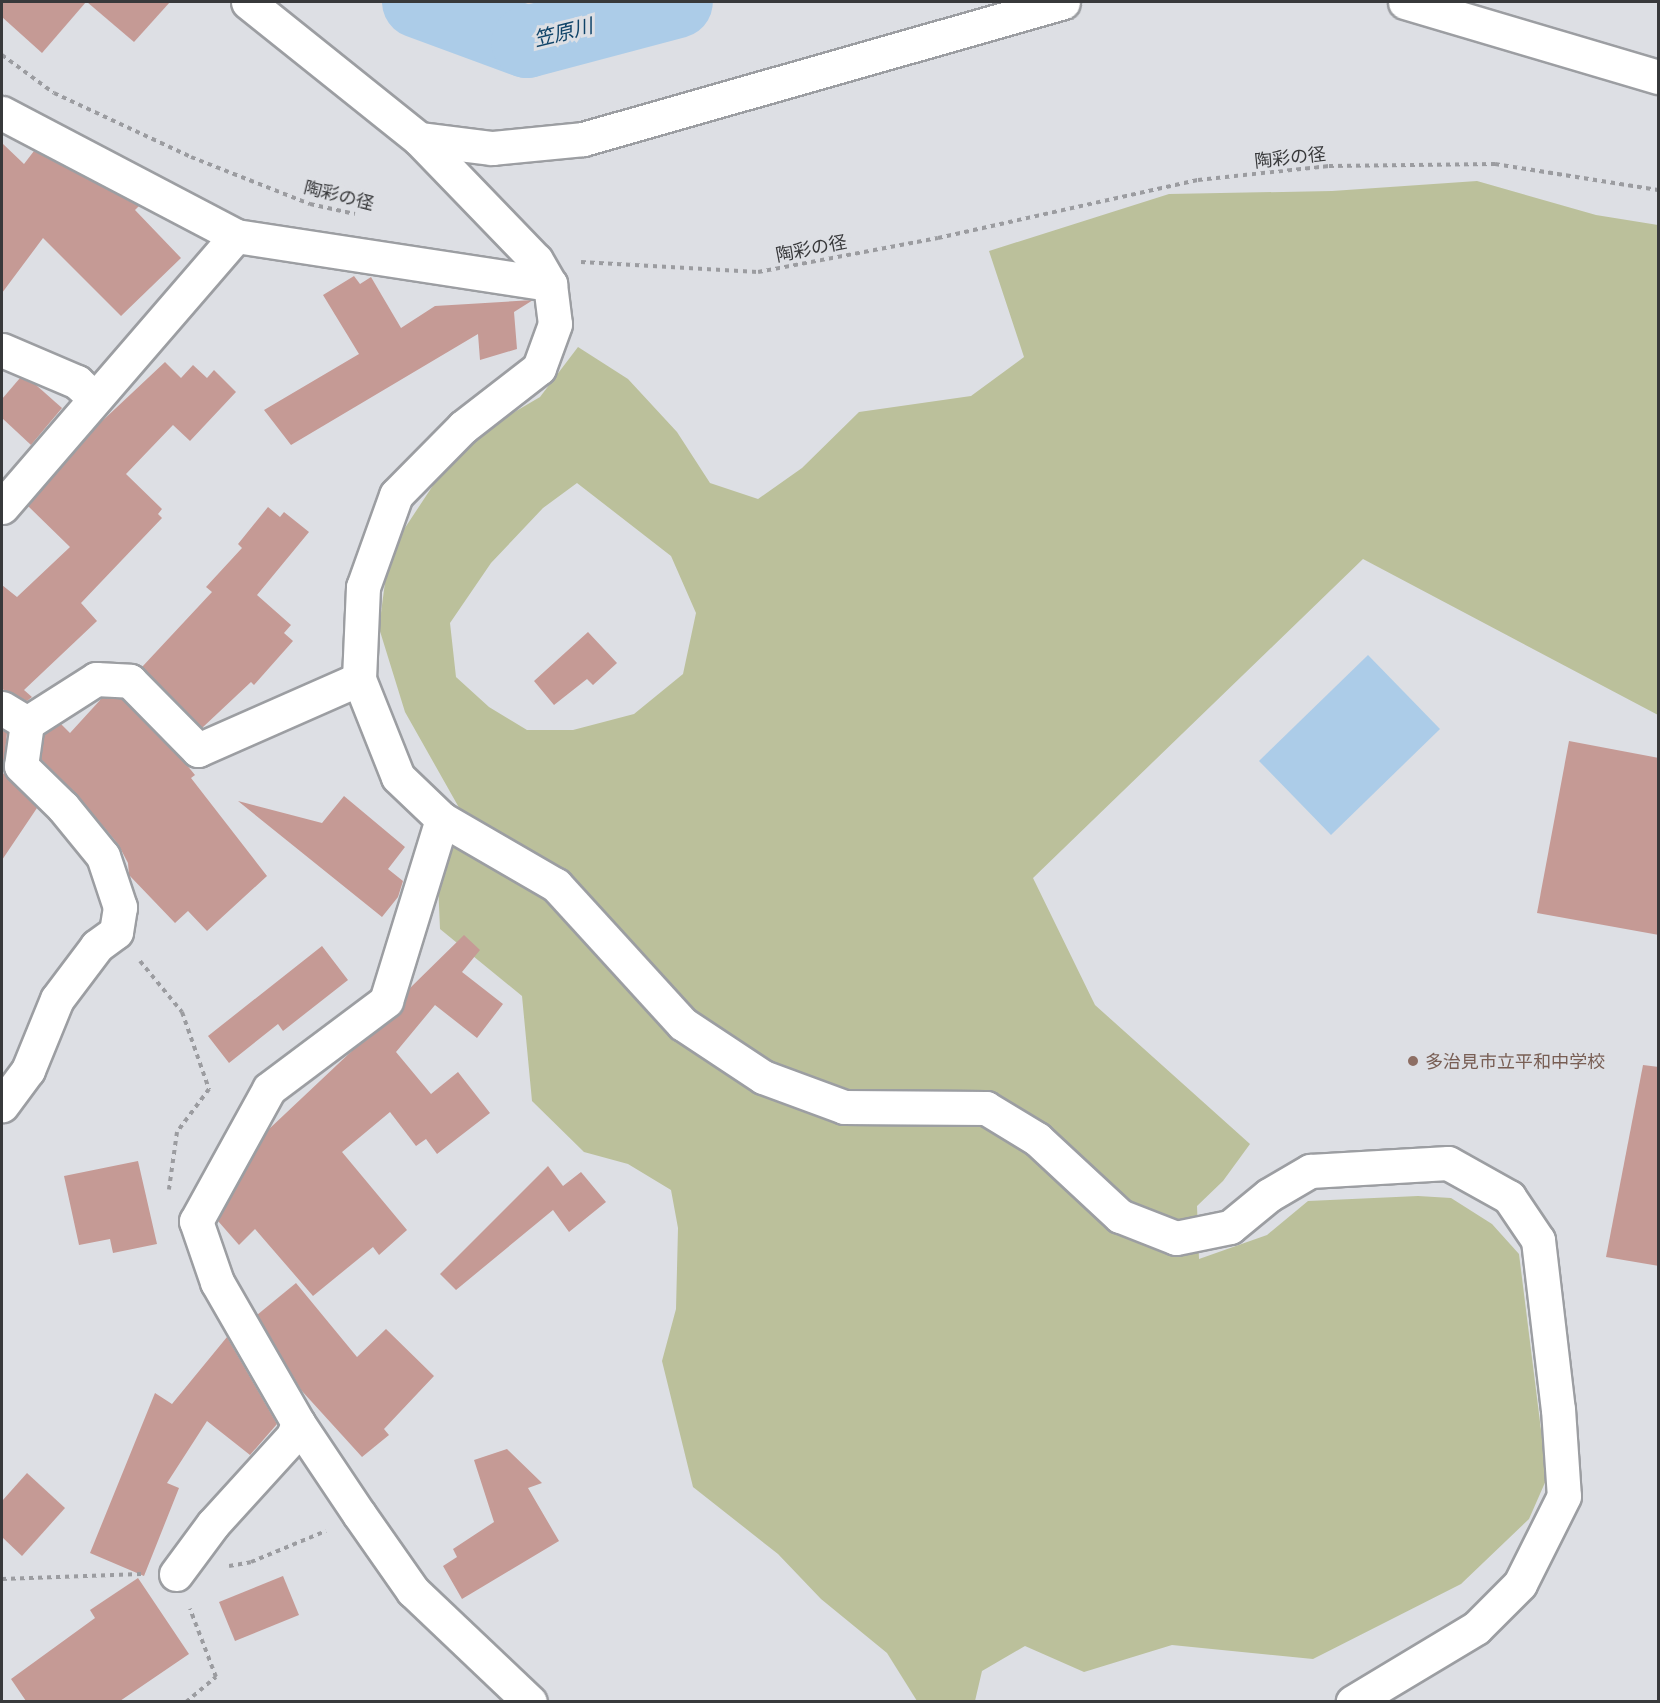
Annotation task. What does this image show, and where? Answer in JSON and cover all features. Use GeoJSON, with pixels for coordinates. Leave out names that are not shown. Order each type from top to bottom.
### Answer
{"type":"FeatureCollection","features":[{"type":"Feature","properties":{"kind":"street"},"geometry":{"type":"LineString","coordinates":[[248,2],[419,139],[543,272],[555,324],[539,368],[463,428],[396,495],[363,587],[359,679],[398,777],[442,819],[556,885],[683,1024],[763,1077],[844,1107],[986,1108],[1037,1139],[1120,1216],[1176,1238],[1230,1227],[1269,1195],[1310,1171],[1448,1162],[1509,1197],[1538,1240],[1558,1409],[1564,1496],[1520,1584],[1476,1628],[1353,1701]]}},
{"type":"Feature","properties":{"kind":"street"},"geometry":{"type":"LineString","coordinates":[[419,139],[492,148],[583,139],[1064,2]]}},
{"type":"Feature","properties":{"kind":"street"},"geometry":{"type":"LineString","coordinates":[[1406,2],[1659,77]]}},
{"type":"Feature","properties":{"kind":"street"},"geometry":{"type":"LineString","coordinates":[[2,113],[236,236],[543,272]]}},
{"type":"Feature","properties":{"kind":"street"},"geometry":{"type":"LineString","coordinates":[[2,507],[93,397],[236,236]]}},
{"type":"Feature","properties":{"kind":"street"},"geometry":{"type":"LineString","coordinates":[[2,350],[77,382],[93,397]]}},
{"type":"Feature","properties":{"kind":"street"},"geometry":{"type":"LineString","coordinates":[[2,1105],[28,1070],[57,999],[97,946],[117,932],[120,907],[103,856],[63,807],[21,766],[14,716],[96,679],[130,681],[198,750],[359,679]]}},
{"type":"Feature","properties":{"kind":"street"},"geometry":{"type":"LineString","coordinates":[[442,819],[386,1001],[269,1089],[196,1221],[217,1282],[298,1424],[359,1514],[413,1591],[530,1701]]}},
{"type":"Feature","properties":{"kind":"street"},"geometry":{"type":"LineString","coordinates":[[176,1575],[213,1524],[293,1436],[298,1424]]}},
{"type":"Feature","properties":{"kind":"path","name":"陶彩の径"},"geometry":{"type":"LineString","coordinates":[[2,55],[54,93],[191,158],[310,204],[366,216]]}},
{"type":"Feature","properties":{"kind":"path","name":"陶彩の径"},"geometry":{"type":"LineString","coordinates":[[543,272],[758,272],[938,238],[1198,180],[1329,166],[1495,164],[1659,190]]}},
{"type":"Feature","properties":{"kind":"path"},"geometry":{"type":"LineString","coordinates":[[117,932],[182,1012],[209,1089],[177,1132],[167,1200]]}},
{"type":"Feature","properties":{"kind":"path"},"geometry":{"type":"LineString","coordinates":[[2,1579],[176,1575],[251,1562],[359,1514]]}},
{"type":"Feature","properties":{"kind":"path"},"geometry":{"type":"LineString","coordinates":[[176,1575],[216,1677],[186,1701]]}},
{"type":"Feature","properties":{"kind":"green space"},"geometry":{"type":"Polygon","coordinates":[[[1477,181],[1596,215],[1658,225],[1658,715],[1363,559],[1033,878],[1095,1005],[1250,1144],[1223,1181],[1197,1206],[1199,1259],[1267,1235],[1308,1201],[1418,1196],[1451,1198],[1492,1224],[1519,1254],[1547,1478],[1529,1519],[1461,1584],[1313,1659],[1172,1645],[1084,1672],[1025,1646],[982,1671],[975,1701],[917,1701],[887,1653],[821,1599],[778,1554],[693,1487],[662,1361],[676,1309],[678,1228],[671,1190],[628,1164],[584,1152],[532,1101],[522,996],[440,929],[438,882],[466,820],[405,712],[379,628],[389,552],[461,443],[540,397],[578,347],[628,379],[677,432],[710,483],[758,499],[802,468],[859,412],[971,396],[1024,357],[989,251],[1169,194],[1332,191],[1477,181]],[[577,483],[543,508],[491,563],[450,623],[456,677],[489,707],[527,730],[573,730],[634,714],[683,674],[696,613],[671,556],[577,483]]]}},
{"type":"Feature","properties":{"kind":"water"},"geometry":{"type":"Polygon","coordinates":[[[1368,655],[1440,729],[1331,835],[1259,761],[1368,655]]]}},
{"type":"Feature","properties":{"kind":"building"},"geometry":{"type":"Polygon","coordinates":[[[2,2],[86,2],[42,53],[2,17],[2,2]]]}},
{"type":"Feature","properties":{"kind":"building"},"geometry":{"type":"Polygon","coordinates":[[[87,2],[170,2],[134,42],[87,2]]]}},
{"type":"Feature","properties":{"kind":"building"},"geometry":{"type":"Polygon","coordinates":[[[2,143],[24,164],[34,151],[139,206],[135,210],[181,258],[121,316],[43,238],[2,293],[2,143]]]}},
{"type":"Feature","properties":{"kind":"building"},"geometry":{"type":"Polygon","coordinates":[[[354,276],[360,284],[371,277],[401,328],[435,306],[533,300],[514,312],[517,349],[480,360],[478,334],[291,445],[264,410],[359,354],[323,295],[354,276]]]}},
{"type":"Feature","properties":{"kind":"building"},"geometry":{"type":"Polygon","coordinates":[[[165,362],[181,378],[193,365],[207,378],[214,370],[236,392],[190,441],[173,425],[126,474],[162,509],[158,514],[162,518],[81,603],[97,621],[24,690],[32,697],[27,701],[2,689],[2,585],[17,597],[70,547],[28,506],[99,424],[165,362]]]}},
{"type":"Feature","properties":{"kind":"building"},"geometry":{"type":"Polygon","coordinates":[[[20,378],[36,385],[62,408],[31,445],[2,418],[2,399],[20,378]]]}},
{"type":"Feature","properties":{"kind":"building"},"geometry":{"type":"Polygon","coordinates":[[[268,507],[280,517],[284,512],[309,532],[257,595],[291,625],[284,633],[293,641],[254,685],[251,682],[202,728],[142,667],[212,592],[206,587],[242,548],[238,544],[268,507]]]}},
{"type":"Feature","properties":{"kind":"building"},"geometry":{"type":"Polygon","coordinates":[[[588,632],[617,663],[593,685],[587,679],[554,705],[534,681],[588,632]]]}},
{"type":"Feature","properties":{"kind":"building"},"geometry":{"type":"Polygon","coordinates":[[[102,698],[122,699],[186,764],[195,775],[191,778],[267,876],[207,931],[188,911],[175,923],[129,875],[128,863],[118,844],[77,795],[41,759],[44,734],[61,724],[70,733],[102,698]]]}},
{"type":"Feature","properties":{"kind":"building"},"geometry":{"type":"Polygon","coordinates":[[[2,730],[7,733],[3,773],[37,808],[2,860],[2,730]]]}},
{"type":"Feature","properties":{"kind":"building"},"geometry":{"type":"Polygon","coordinates":[[[1569,741],[1659,758],[1659,935],[1537,913],[1569,741]]]}},
{"type":"Feature","properties":{"kind":"building"},"geometry":{"type":"Polygon","coordinates":[[[344,796],[405,847],[388,869],[403,881],[398,897],[382,917],[238,801],[322,823],[344,796]]]}},
{"type":"Feature","properties":{"kind":"building"},"geometry":{"type":"Polygon","coordinates":[[[464,935],[480,950],[462,972],[503,1004],[477,1038],[435,1005],[396,1052],[431,1094],[458,1072],[490,1113],[437,1154],[426,1139],[416,1146],[390,1112],[342,1152],[407,1230],[379,1255],[373,1247],[313,1296],[255,1229],[239,1245],[218,1221],[268,1130],[355,1048],[397,1016],[409,989],[464,935]]]}},
{"type":"Feature","properties":{"kind":"building"},"geometry":{"type":"Polygon","coordinates":[[[322,946],[348,980],[283,1031],[278,1024],[229,1063],[208,1036],[322,946]]]}},
{"type":"Feature","properties":{"kind":"building"},"geometry":{"type":"Polygon","coordinates":[[[1643,1065],[1659,1067],[1659,1266],[1606,1257],[1643,1065]]]}},
{"type":"Feature","properties":{"kind":"building"},"geometry":{"type":"Polygon","coordinates":[[[138,1161],[157,1244],[113,1253],[110,1239],[79,1245],[64,1176],[138,1161]]]}},
{"type":"Feature","properties":{"kind":"building"},"geometry":{"type":"Polygon","coordinates":[[[548,1166],[563,1186],[581,1172],[606,1202],[569,1232],[553,1210],[456,1290],[440,1274],[548,1166]]]}},
{"type":"Feature","properties":{"kind":"building"},"geometry":{"type":"Polygon","coordinates":[[[296,1283],[357,1357],[386,1329],[434,1376],[384,1429],[389,1435],[362,1457],[301,1390],[257,1315],[296,1283]]]}},
{"type":"Feature","properties":{"kind":"building"},"geometry":{"type":"Polygon","coordinates":[[[227,1337],[277,1424],[250,1455],[207,1421],[167,1483],[179,1488],[144,1576],[90,1553],[155,1393],[172,1404],[227,1337]]]}},
{"type":"Feature","properties":{"kind":"building"},"geometry":{"type":"Polygon","coordinates":[[[507,1449],[542,1483],[528,1488],[559,1541],[462,1599],[443,1566],[457,1557],[453,1549],[494,1522],[474,1460],[507,1449]]]}},
{"type":"Feature","properties":{"kind":"building"},"geometry":{"type":"Polygon","coordinates":[[[27,1473],[65,1508],[22,1556],[2,1537],[2,1501],[27,1473]]]}},
{"type":"Feature","properties":{"kind":"building"},"geometry":{"type":"Polygon","coordinates":[[[283,1576],[299,1615],[235,1641],[219,1602],[283,1576]]]}},
{"type":"Feature","properties":{"kind":"building"},"geometry":{"type":"Polygon","coordinates":[[[138,1578],[189,1654],[120,1701],[26,1701],[11,1679],[95,1618],[90,1610],[138,1578]]]}},
{"type":"Feature","properties":{"kind":"waterway","name":"笠原川"},"geometry":{"type":"LineString","coordinates":[[418,2],[527,42],[677,2]]}},
{"type":"Feature","properties":{"kind":"place","name":"多治見市立平和中学校"},"geometry":{"type":"Point","coordinates":[1413,1061]}}]}
